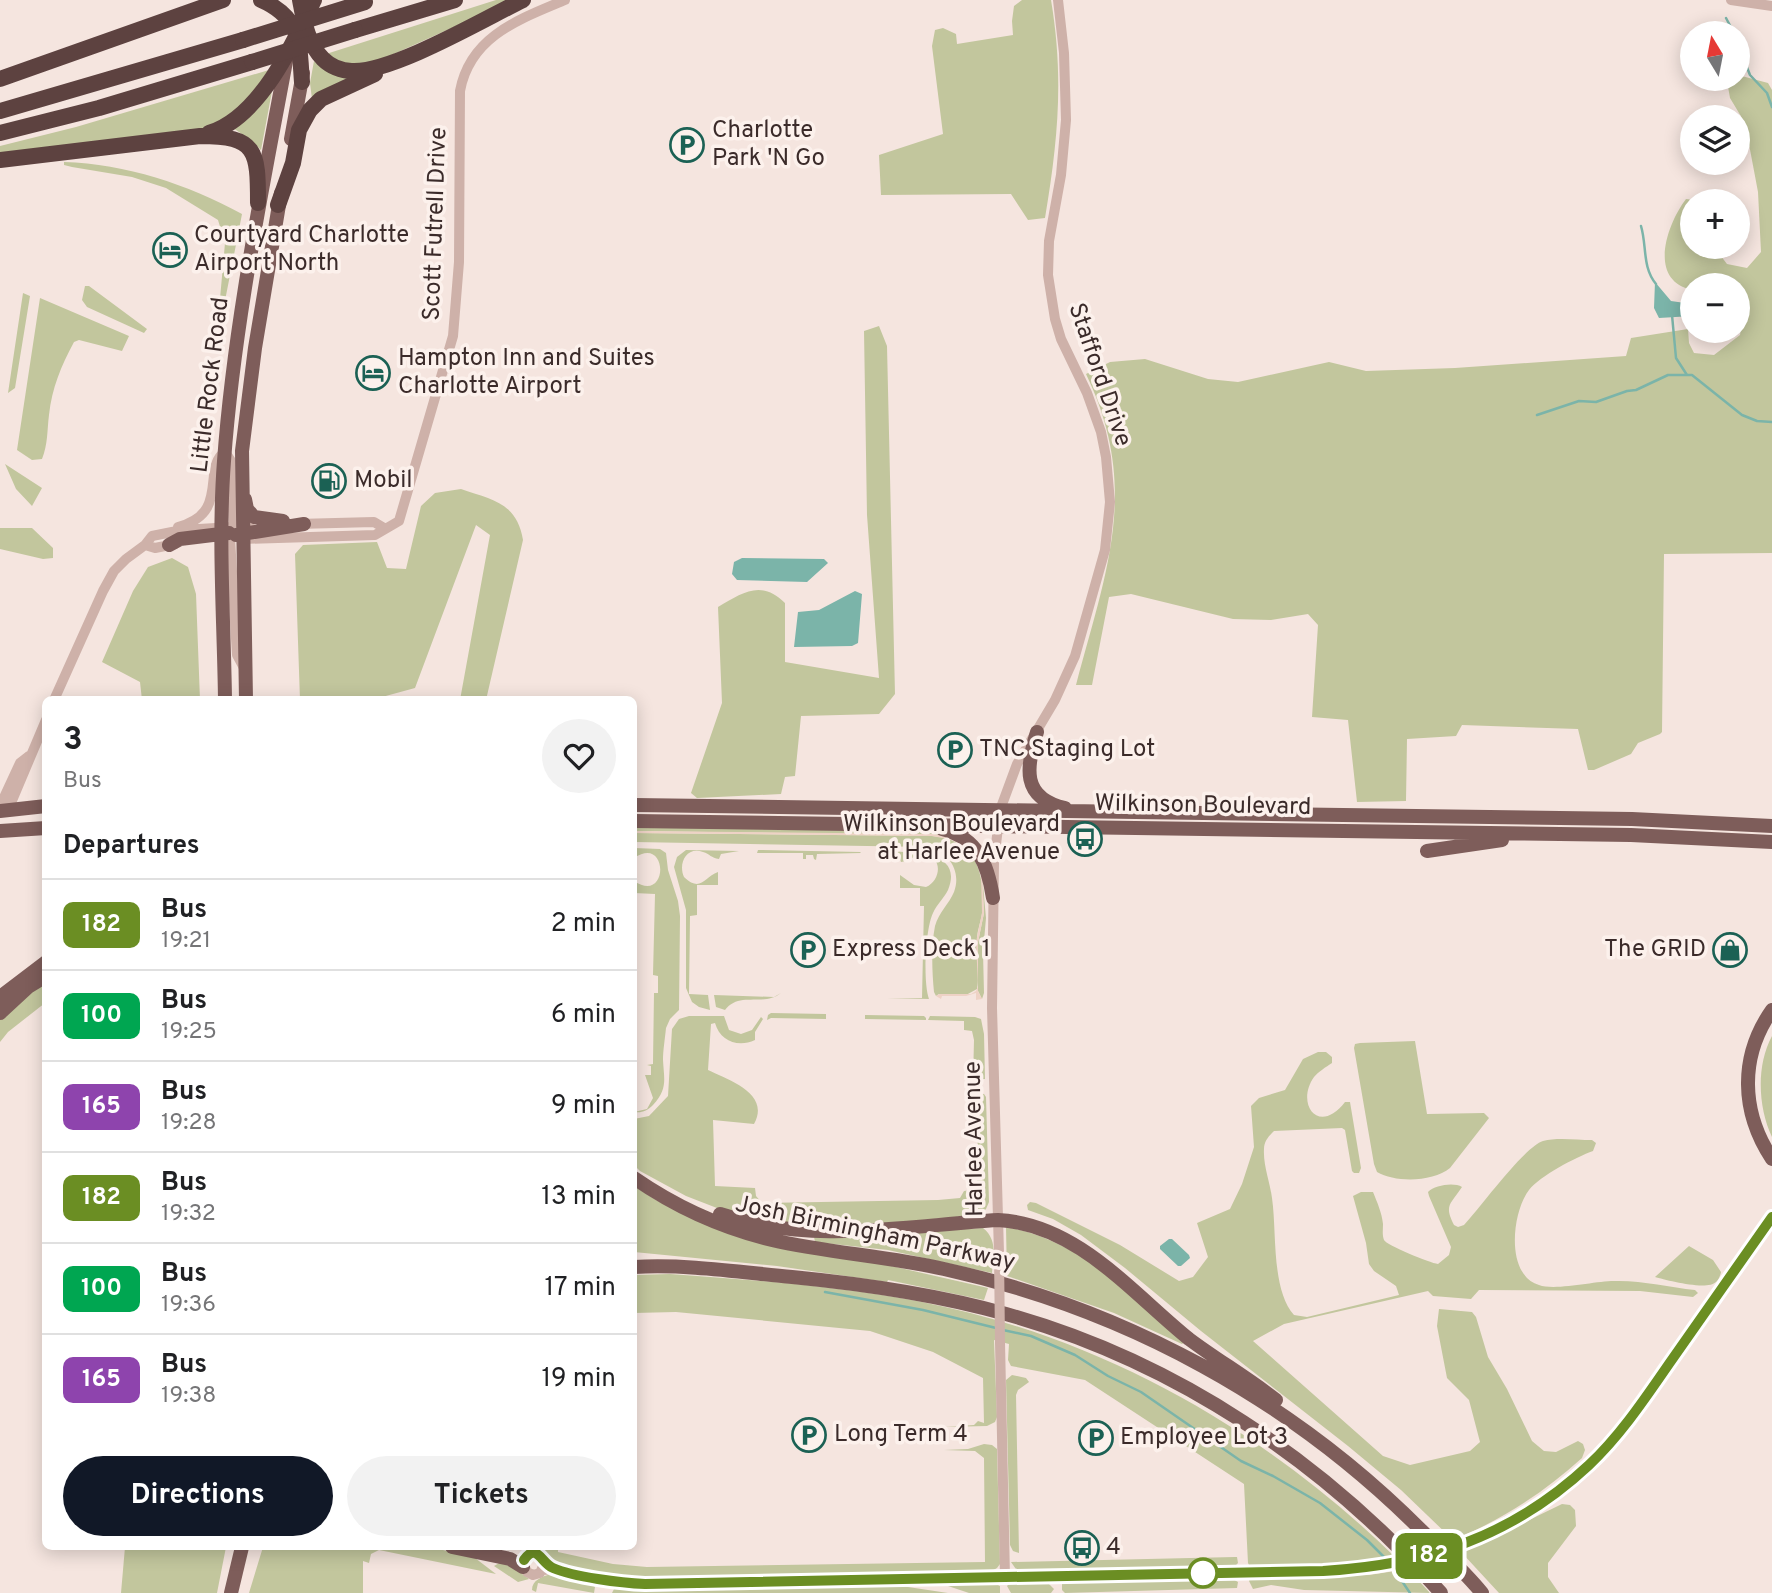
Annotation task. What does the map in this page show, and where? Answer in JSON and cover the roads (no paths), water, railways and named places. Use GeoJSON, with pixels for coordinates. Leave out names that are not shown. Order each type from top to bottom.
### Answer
{"type":"FeatureCollection","features":[{"type":"Feature","properties":{"kind":"highway"},"geometry":{"type":"LineString","coordinates":[[261,0],[280,12],[324,60],[342,70],[364,71],[409,56]]}},
{"type":"Feature","properties":{"kind":"highway"},"geometry":{"type":"LineString","coordinates":[[299,0],[302,82]]}},
{"type":"Feature","properties":{"kind":"highway"},"geometry":{"type":"LineString","coordinates":[[282,79],[316,0]]}},
{"type":"Feature","properties":{"kind":"highway"},"geometry":{"type":"LineString","coordinates":[[200,136],[226,127],[245,112],[324,0]]}},
{"type":"Feature","properties":{"kind":"highway"},"geometry":{"type":"LineString","coordinates":[[0,133],[123,101],[455,0]]}},
{"type":"Feature","properties":{"kind":"highway"},"geometry":{"type":"LineString","coordinates":[[278,205],[293,163],[299,130],[315,104],[523,0]]}},
{"type":"Feature","properties":{"kind":"highway"},"geometry":{"type":"LineString","coordinates":[[0,79],[217,1]]}},
{"type":"Feature","properties":{"kind":"highway"},"geometry":{"type":"LineString","coordinates":[[0,111],[368,1]]}},
{"type":"Feature","properties":{"kind":"highway"},"geometry":{"type":"LineString","coordinates":[[0,160],[200,136],[231,138],[239,140],[250,149],[258,165],[258,203]]}},
{"type":"Feature","properties":{"kind":"main road","name":"Little Rock Road"},"geometry":{"type":"LineString","coordinates":[[232,534],[225,452],[234,365],[258,203],[282,79]]}},
{"type":"Feature","properties":{"kind":"main road","name":"Little Rock Road"},"geometry":{"type":"LineString","coordinates":[[232,534],[242,489],[242,450],[250,379],[278,205],[302,82]]}},
{"type":"Feature","properties":{"kind":"main road"},"geometry":{"type":"LineString","coordinates":[[242,489],[247,509],[256,518],[299,521],[304,524]]}},
{"type":"Feature","properties":{"kind":"main road"},"geometry":{"type":"LineString","coordinates":[[165,540],[304,524]]}},
{"type":"Feature","properties":{"kind":"main road"},"geometry":{"type":"LineString","coordinates":[[232,534],[246,669],[246,696]]}},
{"type":"Feature","properties":{"kind":"main road"},"geometry":{"type":"LineString","coordinates":[[225,696],[232,534]]}},
{"type":"Feature","properties":{"kind":"main road"},"geometry":{"type":"LineString","coordinates":[[1037,732],[1027,769],[1033,787],[1050,803],[1087,811]]}},
{"type":"Feature","properties":{"kind":"main road","name":"Wilkinson Boulevard"},"geometry":{"type":"LineString","coordinates":[[637,805],[1632,819],[1772,826]]}},
{"type":"Feature","properties":{"kind":"main road"},"geometry":{"type":"LineString","coordinates":[[2,811],[42,806]]}},
{"type":"Feature","properties":{"kind":"main road"},"geometry":{"type":"LineString","coordinates":[[718,806],[718,822]]}},
{"type":"Feature","properties":{"kind":"main road","name":"Wilkinson Boulevard"},"geometry":{"type":"LineString","coordinates":[[637,821],[1671,836],[1772,842]]}},
{"type":"Feature","properties":{"kind":"main road"},"geometry":{"type":"LineString","coordinates":[[920,824],[961,835],[976,848],[985,865],[993,898]]}},
{"type":"Feature","properties":{"kind":"main road"},"geometry":{"type":"LineString","coordinates":[[0,831],[42,828]]}},
{"type":"Feature","properties":{"kind":"main road"},"geometry":{"type":"LineString","coordinates":[[1427,851],[1545,834]]}},
{"type":"Feature","properties":{"kind":"main road"},"geometry":{"type":"LineString","coordinates":[[0,997],[42,965]]}},
{"type":"Feature","properties":{"kind":"main road"},"geometry":{"type":"LineString","coordinates":[[0,1013],[42,979]]}},
{"type":"Feature","properties":{"kind":"main road"},"geometry":{"type":"LineString","coordinates":[[1772,1010],[1754,1043],[1747,1082],[1752,1121],[1772,1159]]}},
{"type":"Feature","properties":{"kind":"main road"},"geometry":{"type":"LineString","coordinates":[[637,1177],[705,1209],[798,1231],[871,1231],[998,1220],[1044,1231],[1110,1270],[1193,1341],[1293,1413],[1344,1459]]}},
{"type":"Feature","properties":{"kind":"main road","name":"Josh Birmingham Parkway"},"geometry":{"type":"LineString","coordinates":[[637,1177],[686,1209],[747,1233],[799,1245],[910,1261],[964,1273],[1107,1319],[1166,1346],[1268,1404],[1344,1459],[1390,1499],[1482,1593]]}},
{"type":"Feature","properties":{"kind":"main road","name":"Josh Birmingham Parkway"},"geometry":{"type":"LineString","coordinates":[[637,1267],[690,1267],[898,1289],[1006,1314],[1080,1339],[1168,1378],[1278,1445],[1366,1516],[1441,1593]]}},
{"type":"Feature","properties":{"kind":"main road"},"geometry":{"type":"LineString","coordinates":[[231,1593],[243,1550]]}},
{"type":"Feature","properties":{"kind":"main road"},"geometry":{"type":"LineString","coordinates":[[466,1550],[510,1559],[523,1567]]}},
{"type":"Feature","properties":{"kind":"street","name":"Scott Futrell Drive"},"geometry":{"type":"LineString","coordinates":[[384,528],[394,525],[401,517],[453,336],[459,262],[460,90],[464,73],[472,58],[498,31],[565,0]]}},
{"type":"Feature","properties":{"kind":"street","name":"Stafford Drive"},"geometry":{"type":"LineString","coordinates":[[998,826],[1000,810],[1017,764],[1065,680],[1087,618],[1105,550],[1110,502],[1101,432],[1087,393],[1063,345],[1055,319],[1048,275],[1049,241],[1063,165],[1066,120],[1065,65],[1058,0]]}},
{"type":"Feature","properties":{"kind":"street"},"geometry":{"type":"LineString","coordinates":[[1731,0],[1772,6]]}},
{"type":"Feature","properties":{"kind":"street"},"geometry":{"type":"LineString","coordinates":[[56,696],[108,580],[121,564],[145,545],[155,548],[206,509],[214,492],[217,461],[225,452]]}},
{"type":"Feature","properties":{"kind":"street"},"geometry":{"type":"LineString","coordinates":[[232,534],[375,535],[381,533],[384,528],[374,522],[304,524]]}},
{"type":"Feature","properties":{"kind":"street"},"geometry":{"type":"LineString","coordinates":[[2,811],[42,729]]}},
{"type":"Feature","properties":{"kind":"street"},"geometry":{"type":"LineString","coordinates":[[28,761],[23,785],[24,795],[33,805],[42,806]]}},
{"type":"Feature","properties":{"kind":"street","name":"Harlee Avenue"},"geometry":{"type":"LineString","coordinates":[[998,826],[993,898],[992,1008],[1005,1578]]}},
{"type":"Feature","properties":{"kind":"street"},"geometry":{"type":"LineString","coordinates":[[547,1567],[541,1556],[531,1554],[524,1560],[523,1567],[533,1575],[547,1567],[610,1581],[645,1584],[1323,1571],[1370,1567],[1429,1556],[1476,1538],[1557,1493],[1598,1456],[1644,1399],[1772,1217]]}},
{"type":"Feature","properties":{"kind":"water"},"geometry":{"type":"Polygon","coordinates":[[[1655,282],[1671,301],[1680,302],[1680,317],[1659,318],[1654,308],[1655,282]]]}},
{"type":"Feature","properties":{"kind":"water"},"geometry":{"type":"Polygon","coordinates":[[[742,558],[824,559],[828,563],[807,582],[737,580],[732,574],[734,562],[742,558]]]}},
{"type":"Feature","properties":{"kind":"water"},"geometry":{"type":"Polygon","coordinates":[[[855,591],[862,594],[858,643],[852,646],[794,647],[798,612],[819,610],[855,591]]]}},
{"type":"Feature","properties":{"kind":"water"},"geometry":{"type":"Polygon","coordinates":[[[1169,1239],[1189,1255],[1190,1258],[1181,1266],[1160,1249],[1169,1239]]]}},
{"type":"Feature","properties":{"kind":"waterway"},"geometry":{"type":"LineString","coordinates":[[1750,75],[1767,93],[1772,107]]}},
{"type":"Feature","properties":{"kind":"waterway"},"geometry":{"type":"LineString","coordinates":[[1641,226],[1649,271],[1656,284]]}},
{"type":"Feature","properties":{"kind":"waterway"},"geometry":{"type":"LineString","coordinates":[[1672,315],[1676,358],[1687,375]]}},
{"type":"Feature","properties":{"kind":"waterway"},"geometry":{"type":"LineString","coordinates":[[1537,415],[1579,401],[1596,402],[1636,390],[1668,375],[1692,375],[1742,415],[1757,421],[1772,422]]}},
{"type":"Feature","properties":{"kind":"waterway"},"geometry":{"type":"LineString","coordinates":[[825,1292],[923,1310],[996,1328]]}},
{"type":"Feature","properties":{"kind":"waterway"},"geometry":{"type":"LineString","coordinates":[[1003,1330],[1031,1336],[1075,1355],[1108,1376],[1141,1392],[1241,1461],[1320,1503],[1367,1540],[1387,1560]]}},
{"type":"Feature","properties":{"kind":"waterway"},"geometry":{"type":"LineString","coordinates":[[1391,1565],[1410,1593]]}},
{"type":"Feature","properties":{"kind":"place","name":"Charlotte Park 'N Go"},"geometry":{"type":"Point","coordinates":[687,145]}},
{"type":"Feature","properties":{"kind":"place","name":"Courtyard Charlotte Airport North"},"geometry":{"type":"Point","coordinates":[170,250]}},
{"type":"Feature","properties":{"kind":"place","name":"Hampton Inn and Suites Charlotte Airport"},"geometry":{"type":"Point","coordinates":[373,373]}},
{"type":"Feature","properties":{"kind":"place","name":"Mobil"},"geometry":{"type":"Point","coordinates":[329,481]}},
{"type":"Feature","properties":{"kind":"place","name":"TNC Staging Lot"},"geometry":{"type":"Point","coordinates":[955,750]}},
{"type":"Feature","properties":{"kind":"place","name":"Wilkinson Boulevard at Harlee Avenue"},"geometry":{"type":"Point","coordinates":[1085,839]}},
{"type":"Feature","properties":{"kind":"place","name":"Express Deck 1"},"geometry":{"type":"Point","coordinates":[808,950]}},
{"type":"Feature","properties":{"kind":"place","name":"The GRID"},"geometry":{"type":"Point","coordinates":[1730,950]}},
{"type":"Feature","properties":{"kind":"place","name":"Long Term 4"},"geometry":{"type":"Point","coordinates":[809,1435]}},
{"type":"Feature","properties":{"kind":"place","name":"Employee Lot 3"},"geometry":{"type":"Point","coordinates":[1096,1438]}},
{"type":"Feature","properties":{"kind":"place","name":"4"},"geometry":{"type":"Point","coordinates":[1082,1548]}}]}
